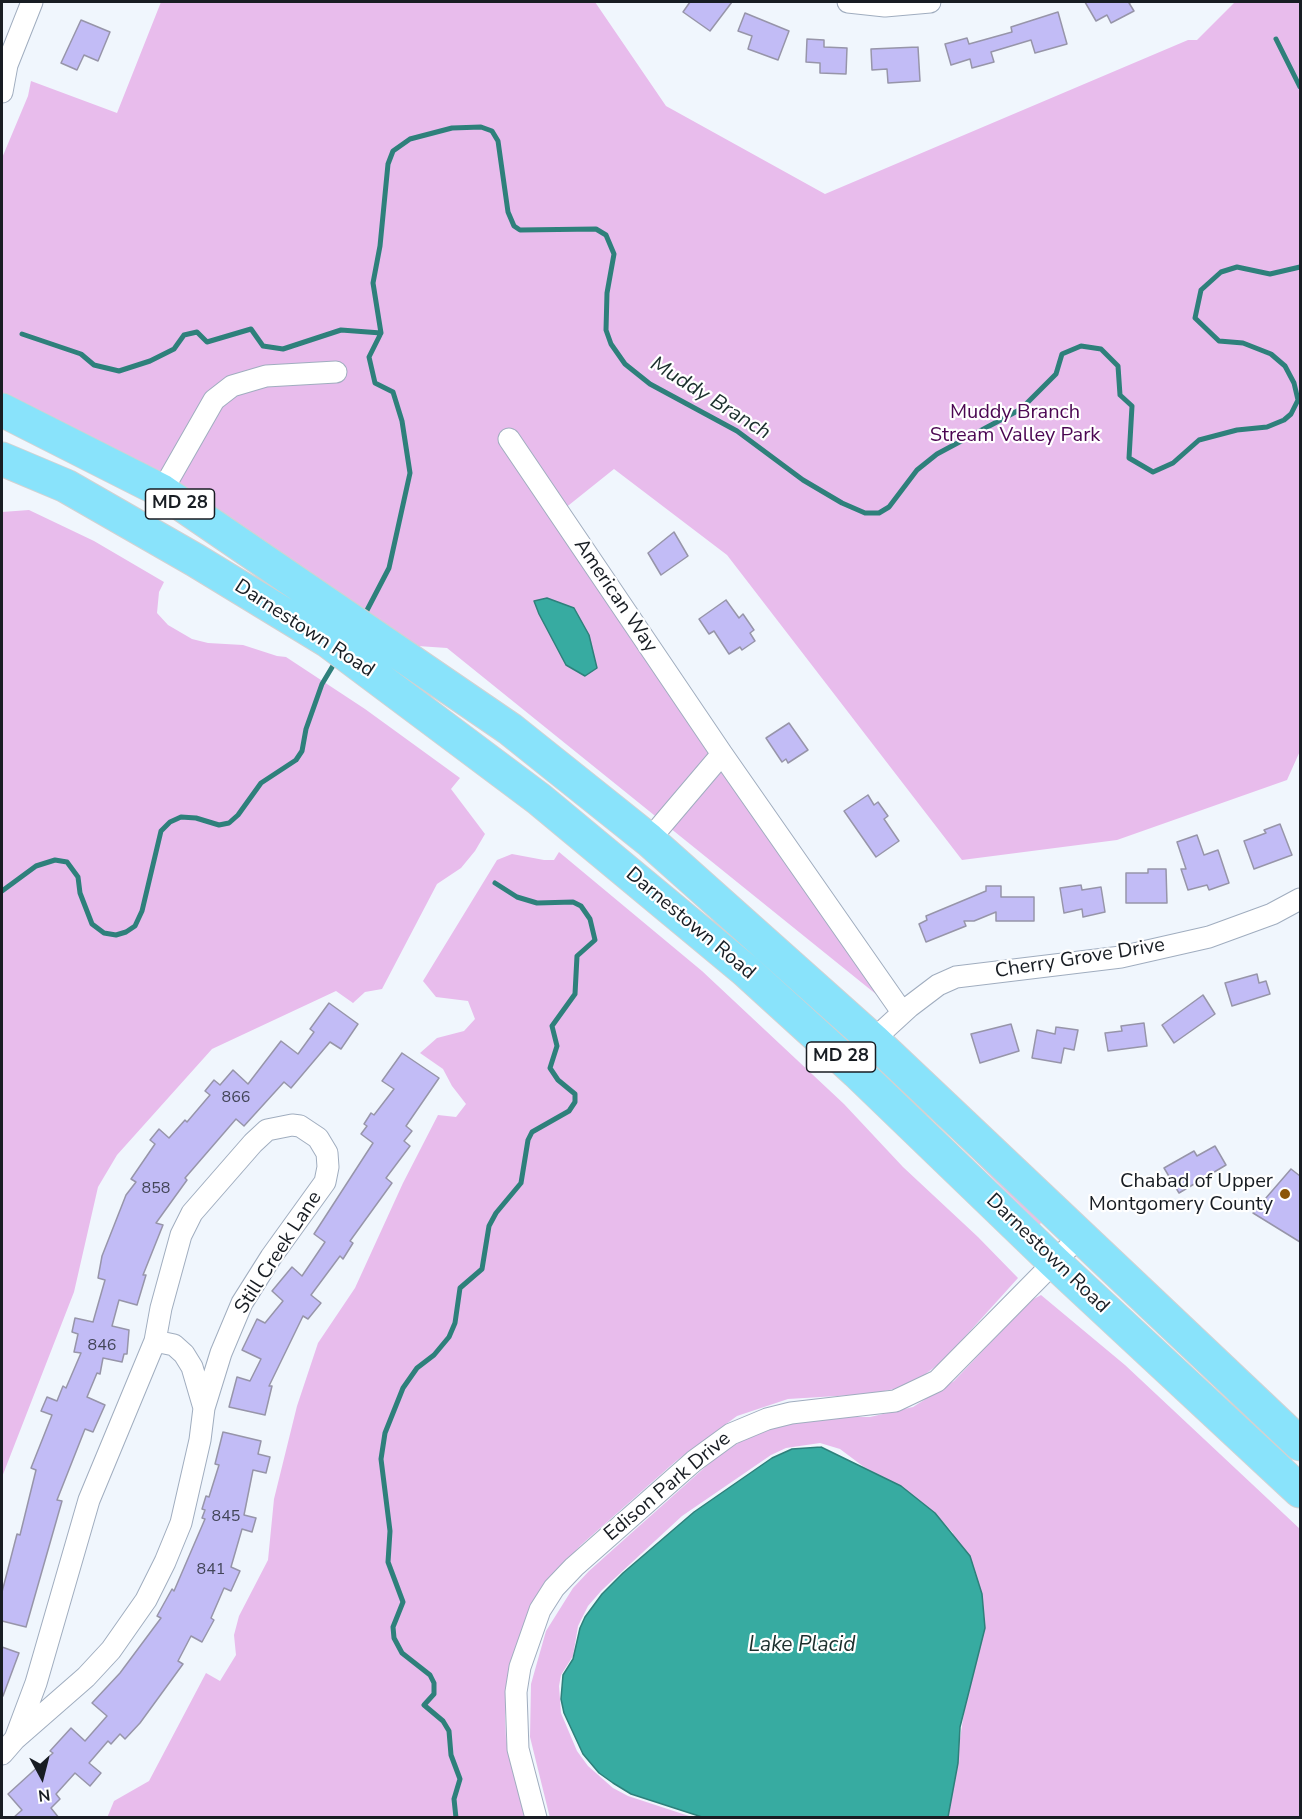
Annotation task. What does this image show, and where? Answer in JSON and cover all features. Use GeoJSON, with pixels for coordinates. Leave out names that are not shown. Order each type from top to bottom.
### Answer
{"type":"FeatureCollection","features":[{"type":"Feature","properties":{"kind":"main road","name":"Darnestown Road"},"geometry":{"type":"LineString","coordinates":[[2,410],[162,491],[350,638],[745,970],[857,1072],[1054,1262],[1300,1491]]}},
{"type":"Feature","properties":{"kind":"main road","name":"Darnestown Road"},"geometry":{"type":"LineString","coordinates":[[2,459],[66,486],[195,560],[350,638],[510,729],[649,840],[873,1040],[1078,1237],[1300,1444]]}},
{"type":"Feature","properties":{"kind":"street"},"geometry":{"type":"LineString","coordinates":[[2,92],[8,65],[32,2]]}},
{"type":"Feature","properties":{"kind":"street"},"geometry":{"type":"LineString","coordinates":[[848,2],[885,6],[930,2]]}},
{"type":"Feature","properties":{"kind":"street"},"geometry":{"type":"LineString","coordinates":[[162,491],[214,400],[232,386],[267,376],[336,372]]}},
{"type":"Feature","properties":{"kind":"street","name":"American Way"},"geometry":{"type":"LineString","coordinates":[[509,439],[722,754],[902,1012]]}},
{"type":"Feature","properties":{"kind":"street"},"geometry":{"type":"LineString","coordinates":[[649,840],[722,754]]}},
{"type":"Feature","properties":{"kind":"street","name":"Cherry Grove Drive"},"geometry":{"type":"LineString","coordinates":[[873,1040],[902,1012],[938,985],[956,977],[1121,957],[1198,940],[1272,914],[1300,899]]}},
{"type":"Feature","properties":{"kind":"street","name":"Still Creek Lane"},"geometry":{"type":"LineString","coordinates":[[292,1125],[310,1132],[327,1153],[328,1167],[325,1182],[242,1303],[221,1353],[204,1408],[200,1440],[181,1523],[165,1562],[146,1600],[111,1650],[86,1677],[8,1746],[36,1683],[89,1500],[155,1341],[171,1266],[181,1235],[192,1213],[230,1167],[267,1130],[292,1125]]}},
{"type":"Feature","properties":{"kind":"street","name":"Edison Park Drive"},"geometry":{"type":"LineString","coordinates":[[537,1818],[518,1749],[516,1692],[520,1666],[540,1610],[554,1588],[574,1567],[694,1461],[731,1434],[767,1419],[791,1413],[895,1401],[937,1381],[1078,1237]]}},
{"type":"Feature","properties":{"kind":"street"},"geometry":{"type":"LineString","coordinates":[[155,1341],[174,1345],[184,1354],[204,1408]]}},
{"type":"Feature","properties":{"kind":"green space","name":"Muddy Branch Stream Valley Park"},"geometry":{"type":"Polygon","coordinates":[[[161,2],[595,2],[666,106],[825,194],[1188,40],[1197,40],[1235,2],[1300,2],[1300,751],[1287,780],[1117,840],[962,860],[727,555],[614,469],[554,517],[882,999],[447,648],[388,644],[2,410],[2,158],[28,96],[31,81],[117,113],[161,2]]]}},
{"type":"Feature","properties":{"kind":"green space"},"geometry":{"type":"Polygon","coordinates":[[[29,510],[94,541],[164,582],[159,592],[157,613],[168,625],[192,639],[208,643],[243,645],[286,657],[365,709],[460,778],[451,789],[485,834],[461,868],[437,884],[382,989],[365,992],[353,1003],[336,991],[212,1049],[117,1155],[98,1187],[74,1292],[2,1477],[2,512],[29,510]]]}},
{"type":"Feature","properties":{"kind":"green space"},"geometry":{"type":"Polygon","coordinates":[[[559,852],[702,971],[844,1104],[903,1167],[1018,1278],[943,1361],[916,1381],[899,1388],[870,1394],[788,1399],[737,1416],[676,1461],[581,1545],[556,1572],[508,1682],[505,1715],[506,1739],[526,1817],[107,1818],[114,1801],[149,1781],[206,1673],[220,1681],[236,1655],[234,1635],[239,1616],[268,1560],[274,1499],[297,1406],[318,1343],[355,1288],[403,1183],[438,1115],[456,1117],[466,1104],[452,1086],[443,1069],[420,1053],[437,1038],[464,1031],[475,1019],[468,1001],[436,997],[423,981],[497,860],[512,854],[554,860],[559,852]]]}},
{"type":"Feature","properties":{"kind":"green space"},"geometry":{"type":"Polygon","coordinates":[[[938,1124],[1027,1203],[1041,1222],[1040,1225],[938,1124]]]}},
{"type":"Feature","properties":{"kind":"green space"},"geometry":{"type":"Polygon","coordinates":[[[1041,1295],[1125,1365],[1300,1529],[1300,1817],[948,1817],[965,1706],[953,1533],[935,1513],[901,1486],[864,1467],[840,1449],[820,1443],[786,1448],[771,1455],[682,1516],[602,1590],[588,1606],[578,1626],[573,1656],[561,1675],[559,1686],[561,1713],[577,1751],[588,1766],[613,1788],[628,1796],[692,1817],[550,1818],[530,1737],[531,1684],[546,1631],[573,1588],[713,1460],[756,1431],[821,1417],[870,1417],[913,1407],[954,1381],[1030,1301],[1041,1295]]]}},
{"type":"Feature","properties":{"kind":"water"},"geometry":{"type":"Polygon","coordinates":[[[547,598],[574,608],[589,635],[597,668],[585,676],[566,665],[539,614],[534,601],[547,598]]]}},
{"type":"Feature","properties":{"kind":"water","name":"Lake Placid"},"geometry":{"type":"Polygon","coordinates":[[[821,1447],[901,1486],[935,1513],[970,1556],[982,1594],[985,1628],[960,1727],[958,1763],[948,1817],[702,1817],[631,1794],[599,1773],[583,1754],[564,1713],[561,1699],[563,1675],[573,1659],[585,1617],[602,1594],[623,1573],[694,1512],[772,1458],[792,1449],[821,1447]]]}},
{"type":"Feature","properties":{"kind":"building"},"geometry":{"type":"Polygon","coordinates":[[[690,2],[732,2],[710,31],[683,12],[690,2]]]}},
{"type":"Feature","properties":{"kind":"building"},"geometry":{"type":"Polygon","coordinates":[[[1085,2],[1132,2],[1129,3],[1134,11],[1111,23],[1107,15],[1096,21],[1085,2]]]}},
{"type":"Feature","properties":{"kind":"building"},"geometry":{"type":"Polygon","coordinates":[[[1058,12],[1067,44],[1035,53],[1031,40],[991,52],[994,62],[972,68],[970,59],[951,65],[945,44],[967,38],[969,44],[1012,32],[1011,27],[1058,12]]]}},
{"type":"Feature","properties":{"kind":"building"},"geometry":{"type":"Polygon","coordinates":[[[745,13],[789,31],[778,60],[748,49],[752,36],[738,31],[745,13]]]}},
{"type":"Feature","properties":{"kind":"building"},"geometry":{"type":"Polygon","coordinates":[[[81,20],[110,32],[98,61],[84,55],[77,70],[61,63],[81,20]]]}},
{"type":"Feature","properties":{"kind":"building"},"geometry":{"type":"Polygon","coordinates":[[[807,39],[824,40],[824,47],[847,48],[846,74],[820,73],[820,63],[806,62],[807,39]]]}},
{"type":"Feature","properties":{"kind":"building"},"geometry":{"type":"Polygon","coordinates":[[[918,47],[920,81],[888,83],[887,69],[872,70],[871,49],[918,47]]]}},
{"type":"Feature","properties":{"kind":"building"},"geometry":{"type":"Polygon","coordinates":[[[674,532],[688,556],[661,575],[648,553],[674,532]]]}},
{"type":"Feature","properties":{"kind":"building"},"geometry":{"type":"Polygon","coordinates":[[[726,600],[739,618],[743,614],[754,630],[750,633],[755,641],[742,650],[740,647],[729,654],[714,631],[709,634],[699,619],[726,600]]]}},
{"type":"Feature","properties":{"kind":"building"},"geometry":{"type":"Polygon","coordinates":[[[789,723],[808,750],[788,763],[786,759],[782,762],[766,738],[789,723]]]}},
{"type":"Feature","properties":{"kind":"building"},"geometry":{"type":"Polygon","coordinates":[[[868,795],[874,805],[878,802],[888,816],[884,819],[899,841],[876,857],[844,811],[868,795]]]}},
{"type":"Feature","properties":{"kind":"building"},"geometry":{"type":"Polygon","coordinates":[[[1280,824],[1292,855],[1254,869],[1244,841],[1266,833],[1264,830],[1280,824]]]}},
{"type":"Feature","properties":{"kind":"building"},"geometry":{"type":"Polygon","coordinates":[[[1197,835],[1204,855],[1218,850],[1229,883],[1209,890],[1207,885],[1188,890],[1181,869],[1186,869],[1177,842],[1197,835]]]}},
{"type":"Feature","properties":{"kind":"building"},"geometry":{"type":"Polygon","coordinates":[[[1148,869],[1166,869],[1167,903],[1126,903],[1126,873],[1148,873],[1148,869]]]}},
{"type":"Feature","properties":{"kind":"building"},"geometry":{"type":"Polygon","coordinates":[[[1081,885],[1082,890],[1101,887],[1105,912],[1083,917],[1082,909],[1064,913],[1060,888],[1081,885]]]}},
{"type":"Feature","properties":{"kind":"building"},"geometry":{"type":"Polygon","coordinates":[[[986,886],[1001,886],[1001,897],[1034,897],[1034,921],[996,921],[996,912],[974,921],[964,921],[966,926],[926,942],[919,924],[927,920],[926,916],[986,891],[986,886]]]}},
{"type":"Feature","properties":{"kind":"building"},"geometry":{"type":"Polygon","coordinates":[[[1257,974],[1259,983],[1266,981],[1270,994],[1232,1006],[1225,983],[1257,974]]]}},
{"type":"Feature","properties":{"kind":"building"},"geometry":{"type":"Polygon","coordinates":[[[1203,995],[1215,1014],[1174,1043],[1162,1025],[1203,995]]]}},
{"type":"Feature","properties":{"kind":"building"},"geometry":{"type":"Polygon","coordinates":[[[329,1003],[358,1024],[341,1049],[330,1042],[291,1088],[284,1082],[244,1126],[236,1119],[185,1178],[187,1180],[156,1223],[163,1225],[143,1275],[146,1275],[137,1305],[119,1300],[112,1326],[129,1330],[127,1354],[124,1354],[122,1362],[103,1358],[100,1374],[97,1373],[87,1397],[105,1405],[93,1432],[85,1429],[57,1500],[62,1501],[26,1627],[2,1621],[2,1592],[17,1534],[20,1535],[36,1470],[31,1468],[52,1415],[41,1411],[47,1397],[57,1401],[63,1386],[66,1388],[81,1353],[74,1352],[78,1334],[72,1332],[75,1318],[93,1322],[105,1280],[98,1278],[102,1256],[126,1195],[136,1182],[131,1179],[155,1144],[150,1140],[159,1129],[169,1138],[185,1120],[187,1122],[210,1095],[205,1091],[214,1080],[220,1085],[233,1070],[248,1084],[281,1041],[298,1054],[314,1032],[310,1029],[329,1003]]]}},
{"type":"Feature","properties":{"kind":"building"},"geometry":{"type":"Polygon","coordinates":[[[1144,1023],[1147,1046],[1108,1051],[1105,1033],[1122,1031],[1121,1026],[1144,1023]]]}},
{"type":"Feature","properties":{"kind":"building"},"geometry":{"type":"Polygon","coordinates":[[[1011,1024],[1019,1051],[980,1063],[971,1034],[1011,1024]]]}},
{"type":"Feature","properties":{"kind":"building"},"geometry":{"type":"Polygon","coordinates":[[[1056,1027],[1078,1030],[1074,1050],[1064,1048],[1061,1063],[1032,1058],[1037,1030],[1055,1034],[1056,1027]]]}},
{"type":"Feature","properties":{"kind":"building"},"geometry":{"type":"Polygon","coordinates":[[[402,1053],[439,1078],[406,1126],[412,1131],[404,1141],[410,1146],[386,1178],[392,1183],[350,1241],[353,1243],[343,1259],[340,1256],[311,1295],[321,1303],[308,1319],[303,1316],[269,1386],[272,1386],[265,1415],[229,1407],[237,1377],[250,1381],[261,1359],[242,1350],[257,1319],[265,1323],[283,1301],[272,1291],[292,1267],[302,1276],[325,1242],[314,1234],[373,1143],[361,1134],[367,1126],[364,1124],[371,1113],[374,1115],[394,1089],[382,1081],[402,1053]]]}},
{"type":"Feature","properties":{"kind":"building"},"geometry":{"type":"Polygon","coordinates":[[[1215,1146],[1226,1165],[1179,1193],[1164,1168],[1194,1151],[1197,1156],[1215,1146]]]}},
{"type":"Feature","properties":{"kind":"building","name":"Chabad of Upper Montgomery County"},"geometry":{"type":"Polygon","coordinates":[[[1291,1169],[1300,1176],[1300,1242],[1253,1213],[1291,1169]]]}},
{"type":"Feature","properties":{"kind":"building"},"geometry":{"type":"Polygon","coordinates":[[[223,1432],[261,1441],[258,1454],[270,1457],[266,1473],[253,1470],[244,1515],[256,1518],[252,1532],[242,1529],[231,1567],[240,1571],[231,1591],[224,1588],[211,1618],[214,1620],[202,1642],[191,1636],[178,1661],[183,1664],[140,1723],[125,1739],[120,1734],[111,1744],[108,1741],[89,1763],[101,1773],[90,1786],[75,1773],[56,1794],[60,1799],[51,1808],[59,1818],[13,1818],[22,1810],[8,1794],[53,1753],[50,1751],[71,1728],[85,1741],[107,1716],[92,1703],[120,1673],[161,1618],[157,1616],[172,1589],[174,1591],[205,1519],[202,1518],[205,1510],[202,1509],[206,1496],[209,1497],[219,1465],[215,1464],[223,1432]]]}},
{"type":"Feature","properties":{"kind":"building"},"geometry":{"type":"Polygon","coordinates":[[[2,1647],[19,1653],[3,1696],[2,1695],[2,1647]]]}},
{"type":"Feature","properties":{"kind":"waterway"},"geometry":{"type":"LineString","coordinates":[[1276,39],[1300,87]]}},
{"type":"Feature","properties":{"kind":"waterway","name":"Muddy Branch"},"geometry":{"type":"LineString","coordinates":[[364,616],[389,568],[410,473],[402,421],[393,392],[375,383],[369,357],[381,333],[373,283],[380,246],[388,164],[393,151],[410,139],[452,128],[481,127],[492,131],[498,141],[508,212],[514,226],[520,230],[596,229],[606,235],[614,254],[607,293],[606,330],[611,344],[625,364],[650,384],[737,431],[803,480],[842,503],[865,513],[879,513],[889,507],[917,470],[937,454],[1021,409],[1056,374],[1062,354],[1081,346],[1101,349],[1118,366],[1120,395],[1132,406],[1129,458],[1153,472],[1173,463],[1199,440],[1237,430],[1267,427],[1284,420],[1291,414],[1298,400],[1294,383],[1285,366],[1271,354],[1243,343],[1219,341],[1195,318],[1201,290],[1221,272],[1237,267],[1270,274],[1300,267]]}},
{"type":"Feature","properties":{"kind":"waterway"},"geometry":{"type":"LineString","coordinates":[[22,334],[81,354],[94,365],[119,371],[150,361],[174,349],[184,335],[197,332],[207,342],[251,329],[263,346],[283,349],[341,330],[381,333]]}},
{"type":"Feature","properties":{"kind":"waterway","name":"Muddy Branch"},"geometry":{"type":"LineString","coordinates":[[2,891],[36,866],[55,860],[67,862],[78,877],[80,893],[92,924],[104,933],[116,935],[135,926],[142,911],[161,831],[170,822],[181,817],[196,818],[219,825],[229,823],[238,815],[261,783],[296,760],[302,751],[306,729],[322,684],[337,659]]}},
{"type":"Feature","properties":{"kind":"waterway"},"geometry":{"type":"LineString","coordinates":[[456,1818],[454,1799],[460,1779],[451,1755],[449,1731],[443,1721],[424,1705],[434,1694],[434,1683],[430,1675],[402,1653],[394,1638],[393,1627],[403,1602],[388,1562],[390,1531],[381,1459],[385,1433],[403,1388],[417,1368],[434,1355],[449,1337],[455,1323],[460,1288],[482,1269],[489,1226],[496,1213],[521,1183],[528,1140],[532,1132],[569,1111],[575,1102],[575,1094],[558,1080],[550,1068],[557,1046],[552,1026],[575,994],[577,956],[595,940],[590,919],[581,906],[573,902],[537,903],[517,897],[495,883]]}},
{"type":"Feature","properties":{"kind":"place","name":"Chabad of Upper Montgomery County"},"geometry":{"type":"Point","coordinates":[1285,1194]}}]}
